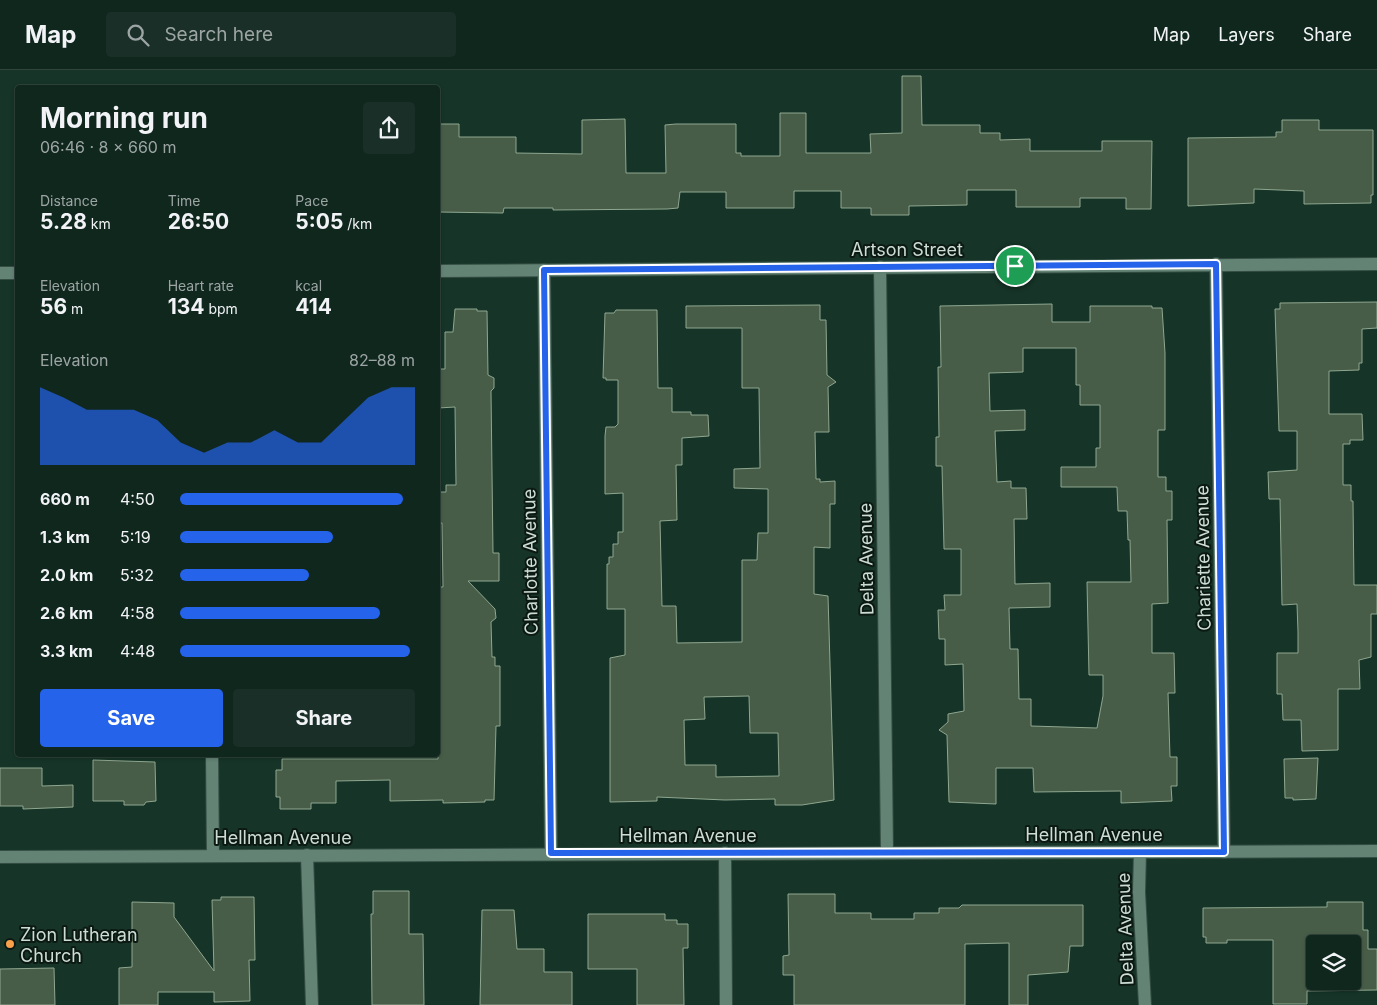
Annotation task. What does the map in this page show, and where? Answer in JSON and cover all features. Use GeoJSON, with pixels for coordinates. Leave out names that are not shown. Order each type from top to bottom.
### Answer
{"type":"FeatureCollection","features":[{"type":"Feature","properties":{"kind":"street","name":"Chariette Avenue"},"geometry":{"type":"LineString","coordinates":[[1216,264],[1224,852]]}},
{"type":"Feature","properties":{"kind":"street","name":"Artson Street"},"geometry":{"type":"LineString","coordinates":[[440,271],[1377,264]]}},
{"type":"Feature","properties":{"kind":"street","name":"Delta Avenue"},"geometry":{"type":"LineString","coordinates":[[880,267],[886,852]]}},
{"type":"Feature","properties":{"kind":"street","name":"Charlotte Avenue"},"geometry":{"type":"LineString","coordinates":[[544,270],[551,853]]}},
{"type":"Feature","properties":{"kind":"street"},"geometry":{"type":"LineString","coordinates":[[0,273],[15,273]]}},
{"type":"Feature","properties":{"kind":"street"},"geometry":{"type":"LineString","coordinates":[[212,757],[213,855]]}},
{"type":"Feature","properties":{"kind":"street","name":"Hellman Avenue"},"geometry":{"type":"LineString","coordinates":[[0,857],[551,853],[1377,851]]}},
{"type":"Feature","properties":{"kind":"street","name":"Delta Avenue"},"geometry":{"type":"LineString","coordinates":[[1140,852],[1140,892],[1146,1005]]}},
{"type":"Feature","properties":{"kind":"street"},"geometry":{"type":"LineString","coordinates":[[725,853],[726,1005]]}},
{"type":"Feature","properties":{"kind":"street"},"geometry":{"type":"LineString","coordinates":[[306,855],[312,1005]]}},
{"type":"Feature","properties":{"kind":"building"},"geometry":{"type":"Polygon","coordinates":[[[902,76],[921,76],[922,125],[980,125],[980,133],[1000,133],[1000,140],[1030,139],[1030,151],[1102,151],[1102,141],[1152,141],[1151,209],[1126,209],[1126,198],[1080,198],[1080,207],[1016,207],[1016,190],[967,190],[967,205],[909,206],[909,215],[871,215],[871,208],[841,208],[841,191],[794,191],[794,208],[726,208],[726,192],[680,192],[678,208],[667,209],[553,210],[553,208],[504,208],[503,213],[440,212],[440,124],[459,124],[459,137],[516,137],[516,153],[582,154],[582,120],[625,119],[626,173],[666,173],[665,125],[736,124],[736,153],[741,153],[741,156],[780,156],[780,113],[806,113],[806,153],[871,153],[870,134],[902,133],[902,76]]]}},
{"type":"Feature","properties":{"kind":"building"},"geometry":{"type":"Polygon","coordinates":[[[1282,120],[1319,120],[1319,130],[1373,130],[1373,195],[1371,195],[1371,203],[1304,204],[1304,191],[1254,189],[1254,203],[1188,206],[1188,138],[1276,137],[1276,132],[1282,132],[1282,120]]]}},
{"type":"Feature","properties":{"kind":"building"},"geometry":{"type":"Polygon","coordinates":[[[1377,302],[1377,328],[1362,329],[1362,363],[1359,363],[1359,370],[1329,371],[1329,414],[1362,414],[1363,440],[1350,440],[1350,444],[1343,444],[1343,485],[1351,485],[1351,501],[1353,501],[1354,585],[1377,585],[1377,614],[1371,614],[1371,657],[1359,660],[1360,689],[1338,689],[1338,750],[1302,751],[1301,720],[1283,720],[1282,694],[1277,694],[1277,653],[1298,653],[1297,604],[1282,605],[1280,499],[1269,499],[1268,472],[1297,470],[1297,431],[1279,431],[1275,309],[1280,309],[1280,303],[1377,302]]]}},
{"type":"Feature","properties":{"kind":"building"},"geometry":{"type":"Polygon","coordinates":[[[1052,304],[1052,322],[1090,322],[1090,306],[1152,306],[1152,308],[1162,308],[1165,353],[1165,430],[1158,430],[1158,477],[1166,477],[1166,491],[1172,491],[1172,520],[1167,520],[1168,603],[1152,604],[1152,653],[1174,653],[1175,693],[1168,693],[1170,757],[1177,757],[1177,786],[1171,786],[1172,801],[1121,803],[1121,791],[1034,792],[1033,768],[996,768],[996,804],[949,802],[947,735],[939,730],[948,722],[948,714],[964,711],[963,664],[945,665],[945,639],[939,639],[938,610],[945,610],[944,595],[961,595],[961,549],[944,549],[942,466],[936,466],[936,437],[939,437],[938,367],[941,367],[940,306],[1052,304]],[[1023,348],[1023,372],[989,373],[990,411],[1025,410],[1025,430],[995,431],[997,482],[1011,481],[1011,488],[1026,488],[1027,519],[1014,519],[1015,584],[1050,583],[1050,607],[1009,608],[1010,649],[1018,649],[1019,699],[1031,699],[1031,726],[1097,728],[1103,696],[1103,675],[1089,675],[1087,582],[1131,582],[1127,511],[1118,511],[1117,487],[1061,487],[1061,467],[1096,467],[1096,448],[1100,448],[1100,405],[1080,405],[1080,385],[1076,385],[1076,348],[1023,348]]]}},
{"type":"Feature","properties":{"kind":"building"},"geometry":{"type":"Polygon","coordinates":[[[820,305],[820,320],[826,320],[827,375],[836,382],[828,387],[829,432],[815,432],[816,479],[820,479],[820,482],[835,481],[835,504],[830,504],[830,548],[814,547],[814,594],[828,596],[834,800],[802,805],[775,805],[775,799],[725,800],[657,797],[657,801],[610,802],[610,658],[625,655],[625,609],[607,609],[607,564],[609,564],[609,557],[613,557],[613,544],[618,544],[618,532],[623,532],[623,493],[605,494],[606,427],[615,427],[618,424],[618,380],[606,380],[606,378],[603,378],[605,313],[614,313],[616,310],[657,310],[658,388],[672,388],[672,412],[691,412],[691,415],[708,415],[709,436],[682,438],[682,465],[676,465],[677,520],[660,521],[662,606],[676,606],[677,643],[742,642],[742,560],[757,560],[758,533],[768,533],[768,489],[734,488],[734,469],[760,468],[759,388],[742,388],[742,328],[686,328],[686,306],[820,305]],[[749,696],[704,697],[705,719],[684,720],[685,765],[716,765],[716,777],[779,776],[778,733],[750,733],[749,696]]]}},
{"type":"Feature","properties":{"kind":"building"},"geometry":{"type":"Polygon","coordinates":[[[455,309],[487,311],[488,375],[494,378],[494,388],[491,391],[493,553],[499,553],[499,581],[468,581],[495,609],[496,618],[491,622],[492,657],[495,657],[495,666],[500,666],[500,726],[496,726],[494,800],[443,803],[443,800],[390,801],[390,780],[336,781],[336,803],[311,803],[311,809],[280,809],[280,797],[276,797],[276,770],[282,770],[282,759],[438,759],[440,757],[440,587],[443,587],[440,492],[446,492],[446,485],[456,485],[455,407],[440,408],[440,369],[445,369],[445,332],[453,332],[455,309]]]}},
{"type":"Feature","properties":{"kind":"building"},"geometry":{"type":"Polygon","coordinates":[[[1318,758],[1316,799],[1293,800],[1293,798],[1285,798],[1284,759],[1318,758]]]}},
{"type":"Feature","properties":{"kind":"building"},"geometry":{"type":"Polygon","coordinates":[[[93,760],[155,762],[156,801],[146,802],[144,805],[124,805],[124,801],[93,801],[93,760]]]}},
{"type":"Feature","properties":{"kind":"building"},"geometry":{"type":"Polygon","coordinates":[[[0,768],[42,768],[42,786],[73,785],[73,807],[23,809],[23,806],[0,806],[0,768]]]}},
{"type":"Feature","properties":{"kind":"building"},"geometry":{"type":"Polygon","coordinates":[[[373,891],[409,891],[409,934],[423,934],[424,1005],[372,1005],[371,914],[373,914],[373,891]]]}},
{"type":"Feature","properties":{"kind":"building"},"geometry":{"type":"Polygon","coordinates":[[[788,894],[835,894],[835,913],[871,913],[871,919],[914,919],[914,913],[939,913],[939,908],[959,908],[962,905],[1083,905],[1083,946],[1070,946],[1068,972],[1028,975],[1028,1005],[1009,1005],[1009,943],[965,944],[965,1005],[794,1005],[794,975],[783,975],[783,956],[789,955],[788,894]]]}},
{"type":"Feature","properties":{"kind":"building"},"geometry":{"type":"Polygon","coordinates":[[[221,897],[254,897],[255,960],[249,960],[250,1001],[214,1002],[214,992],[158,992],[158,1005],[119,1005],[119,968],[132,967],[132,902],[174,903],[174,917],[214,971],[212,900],[221,900],[221,897]]]}},
{"type":"Feature","properties":{"kind":"building"},"geometry":{"type":"Polygon","coordinates":[[[1327,902],[1363,902],[1363,930],[1368,930],[1368,949],[1377,949],[1377,990],[1307,991],[1307,1004],[1273,1004],[1273,940],[1227,940],[1227,943],[1206,943],[1206,937],[1203,937],[1203,908],[1327,907],[1327,902]]]}},
{"type":"Feature","properties":{"kind":"building"},"geometry":{"type":"Polygon","coordinates":[[[482,910],[514,910],[517,949],[544,949],[544,972],[572,972],[572,1005],[480,1005],[482,910]]]}},
{"type":"Feature","properties":{"kind":"building"},"geometry":{"type":"Polygon","coordinates":[[[588,914],[665,914],[665,920],[677,920],[677,924],[688,924],[688,948],[683,948],[684,1005],[637,1005],[637,969],[588,969],[588,914]]]}},
{"type":"Feature","properties":{"kind":"building"},"geometry":{"type":"Polygon","coordinates":[[[54,968],[55,1005],[0,1005],[0,969],[54,968]]]}},
{"type":"Feature","properties":{"kind":"place","name":"Zion Lutheran Church"},"geometry":{"type":"Point","coordinates":[10,944]}},
{"type":"Feature","properties":{"kind":"route"},"geometry":{"type":"LineString","coordinates":[[1216,264],[1224,852],[551,853],[544,270],[1015,266],[1216,264]]}}]}
